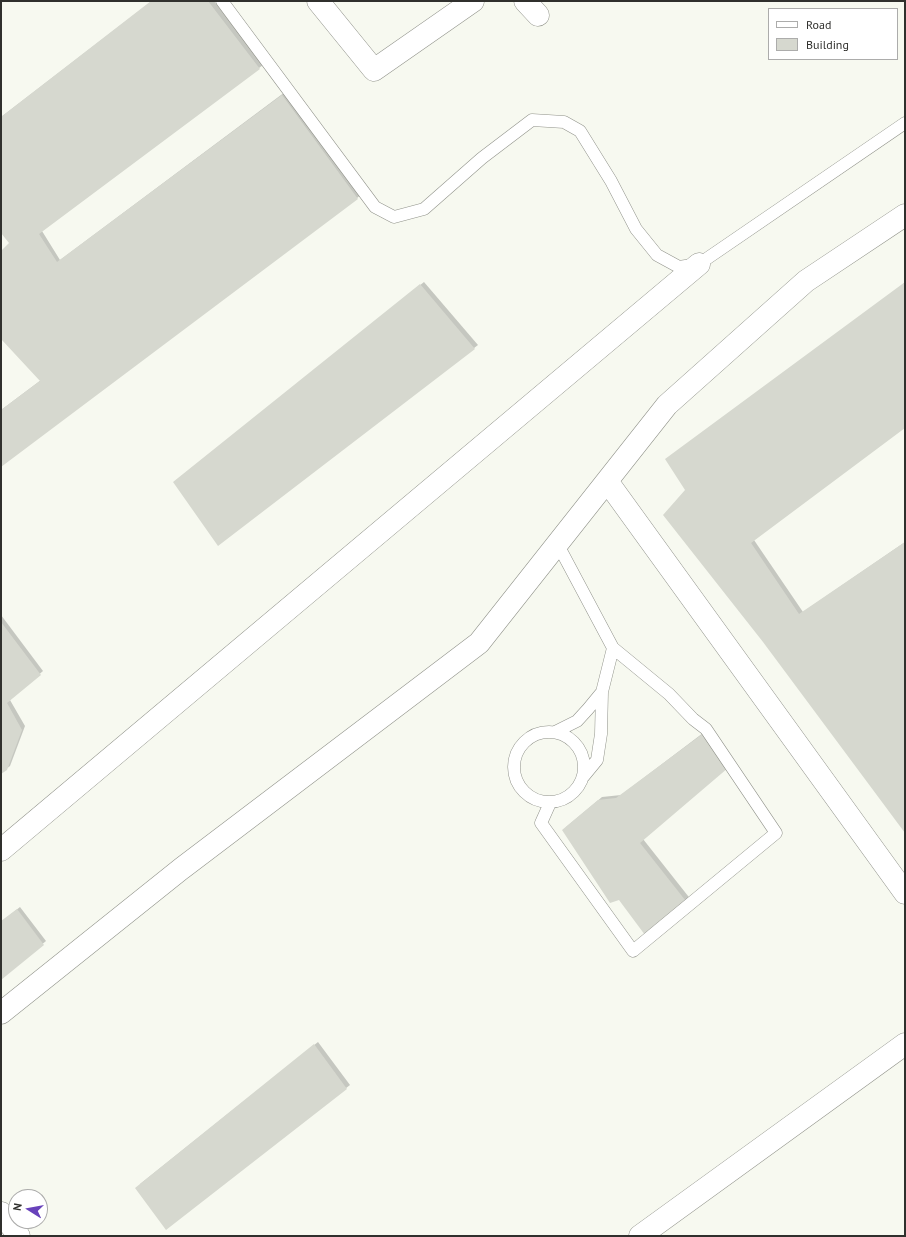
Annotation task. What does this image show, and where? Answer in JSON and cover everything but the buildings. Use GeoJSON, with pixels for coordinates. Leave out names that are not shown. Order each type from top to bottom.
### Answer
{"type":"FeatureCollection","features":[{"type":"Feature","properties":{"kind":"street"},"geometry":{"type":"LineString","coordinates":[[318,1],[374,70],[473,1]]}},
{"type":"Feature","properties":{"kind":"street"},"geometry":{"type":"LineString","coordinates":[[1,1012],[181,869],[479,643],[667,405],[806,281],[905,216]]}},
{"type":"Feature","properties":{"kind":"street"},"geometry":{"type":"LineString","coordinates":[[1,850],[699,264]]}},
{"type":"Feature","properties":{"kind":"street"},"geometry":{"type":"LineString","coordinates":[[607,481],[905,893]]}},
{"type":"Feature","properties":{"kind":"street"},"geometry":{"type":"LineString","coordinates":[[640,1236],[905,1044]]}},
{"type":"Feature","properties":{"kind":"street"},"geometry":{"type":"LineString","coordinates":[[1,1213],[19,1236]]}},
{"type":"Feature","properties":{"kind":"lane"},"geometry":{"type":"LineString","coordinates":[[222,1],[375,207],[394,217],[424,209],[482,158],[532,120],[564,122],[580,131],[611,181],[636,229],[656,255],[679,267],[699,264],[905,123]]}},
{"type":"Feature","properties":{"kind":"lane"},"geometry":{"type":"LineString","coordinates":[[550,803],[541,823],[633,951],[776,833],[706,729],[693,719],[669,694],[613,648],[557,543]]}},
{"type":"Feature","properties":{"kind":"lane"},"geometry":{"type":"LineString","coordinates":[[583,777],[584,762],[579,748],[569,737],[555,732],[540,732],[527,739],[517,750],[513,764],[515,779],[523,792],[535,800],[550,803],[564,799],[576,790],[583,777],[597,760],[602,692],[613,648]]}},
{"type":"Feature","properties":{"kind":"lane"},"geometry":{"type":"LineString","coordinates":[[555,732],[577,721],[602,692]]}}]}
